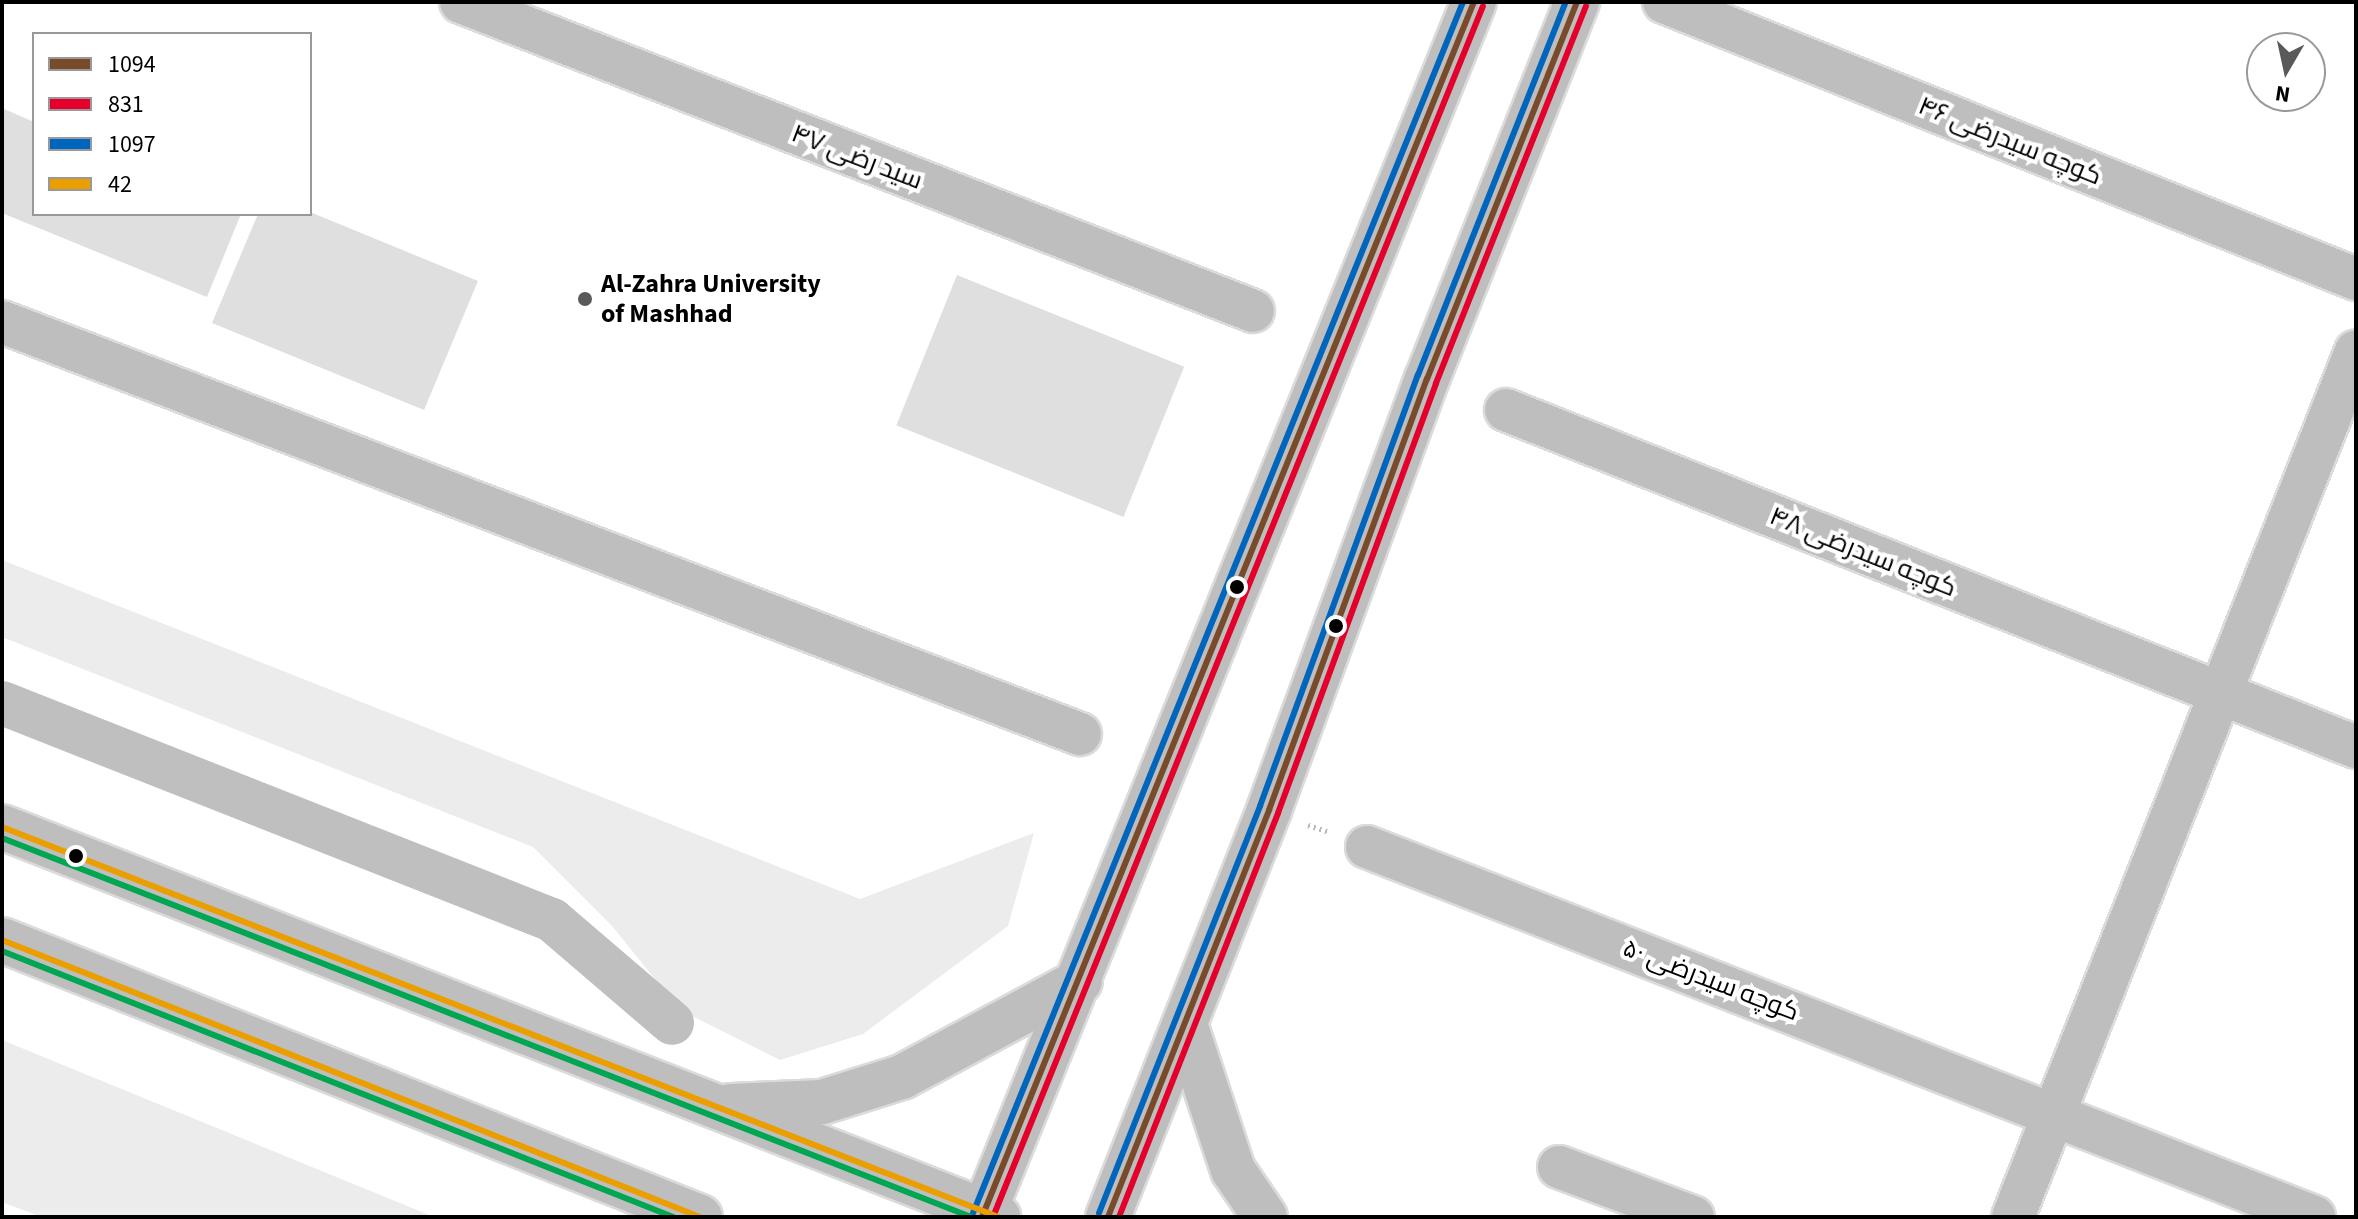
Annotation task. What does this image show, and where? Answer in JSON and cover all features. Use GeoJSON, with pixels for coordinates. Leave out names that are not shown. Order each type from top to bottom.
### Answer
{"type":"FeatureCollection","features":[{"type":"Feature","properties":{"kind":"main road"},"geometry":{"type":"LineString","coordinates":[[2,827],[988,1215],[1474,2]]}},
{"type":"Feature","properties":{"kind":"main road"},"geometry":{"type":"LineString","coordinates":[[1108,1217],[1269,810],[1427,379],[1577,2]]}},
{"type":"Feature","properties":{"kind":"main road"},"geometry":{"type":"LineString","coordinates":[[2,940],[686,1213]]}},
{"type":"Feature","properties":{"kind":"main road"},"geometry":{"type":"LineString","coordinates":[[711,1107],[822,1102],[902,1077],[1080,981]]}},
{"type":"Feature","properties":{"kind":"main road"},"geometry":{"type":"LineString","coordinates":[[1185,1024],[1233,1170],[1265,1217]]}},
{"type":"Feature","properties":{"kind":"street","name":"سید رضی ۴۷"},"geometry":{"type":"LineString","coordinates":[[461,2],[1253,311]]}},
{"type":"Feature","properties":{"kind":"street","name":"کوچه سیدرضی ۴۶"},"geometry":{"type":"LineString","coordinates":[[1664,2],[2356,279]]}},
{"type":"Feature","properties":{"kind":"street"},"geometry":{"type":"LineString","coordinates":[[2,322],[1080,734]]}},
{"type":"Feature","properties":{"kind":"street"},"geometry":{"type":"LineString","coordinates":[[2013,1217],[2356,351]]}},
{"type":"Feature","properties":{"kind":"street","name":"کوچه سیدرضی ۴۸"},"geometry":{"type":"LineString","coordinates":[[1506,410],[2356,747]]}},
{"type":"Feature","properties":{"kind":"street","name":"کوچه سیدرضی ۵۰"},"geometry":{"type":"LineString","coordinates":[[1367,847],[2055,1113],[2314,1217]]}},
{"type":"Feature","properties":{"kind":"street"},"geometry":{"type":"LineString","coordinates":[[1559,1167],[1693,1217]]}},
{"type":"Feature","properties":{"kind":"path"},"geometry":{"type":"LineString","coordinates":[[1269,810],[1367,847]]}},
{"type":"Feature","properties":{"kind":"shaded area"},"geometry":{"type":"Polygon","coordinates":[[[2,560],[860,899],[1034,833],[1008,926],[863,1034],[780,1060],[680,1010],[612,926],[533,847],[2,637],[2,560]]]}},
{"type":"Feature","properties":{"kind":"shaded area"},"geometry":{"type":"Polygon","coordinates":[[[2,1040],[434,1217],[41,1217],[2,1202],[2,1040]]]}},
{"type":"Feature","properties":{"kind":"building"},"geometry":{"type":"Polygon","coordinates":[[[2,108],[32,121],[32,216],[240,216],[207,297],[2,213],[2,108]]]}},
{"type":"Feature","properties":{"kind":"building"},"geometry":{"type":"Polygon","coordinates":[[[312,213],[478,281],[424,410],[212,323],[257,216],[312,216],[312,213]]]}},
{"type":"Feature","properties":{"kind":"building"},"geometry":{"type":"Polygon","coordinates":[[[957,275],[1184,367],[1123,517],[896,425],[957,275]]]}},
{"type":"Feature","properties":{"kind":"waterway"},"geometry":{"type":"LineString","coordinates":[[2,703],[552,920],[672,1023]]}},
{"type":"Feature","properties":{"kind":"transit line","name":"1097"},"geometry":{"type":"LineString","coordinates":[[973,1213],[1463,2]]}},
{"type":"Feature","properties":{"kind":"transit line","name":"1094"},"geometry":{"type":"LineString","coordinates":[[982,1217],[1474,2]]}},
{"type":"Feature","properties":{"kind":"transit line","name":"1097"},"geometry":{"type":"LineString","coordinates":[[1099,1213],[1260,806],[1418,375],[1566,2]]}},
{"type":"Feature","properties":{"kind":"transit line","name":"1094"},"geometry":{"type":"LineString","coordinates":[[1108,1217],[1269,810],[1427,379],[1577,2]]}},
{"type":"Feature","properties":{"kind":"transit line","name":"831"},"geometry":{"type":"LineString","coordinates":[[993,1217],[1483,6]]}},
{"type":"Feature","properties":{"kind":"transit line","name":"831"},"geometry":{"type":"LineString","coordinates":[[1119,1217],[1278,813],[1436,383],[1586,6]]}},
{"type":"Feature","properties":{"kind":"transit line","name":"42"},"geometry":{"type":"LineString","coordinates":[[2,827],[998,1217]]}},
{"type":"Feature","properties":{"kind":"transit line"},"geometry":{"type":"LineString","coordinates":[[2,838],[971,1217]]}},
{"type":"Feature","properties":{"kind":"transit line","name":"42"},"geometry":{"type":"LineString","coordinates":[[2,940],[700,1217]]}},
{"type":"Feature","properties":{"kind":"transit line"},"geometry":{"type":"LineString","coordinates":[[2,951],[673,1217]]}},
{"type":"Feature","properties":{"kind":"place","name":"Al-Zahra University of Mashhad"},"geometry":{"type":"Point","coordinates":[585,299]}}]}
